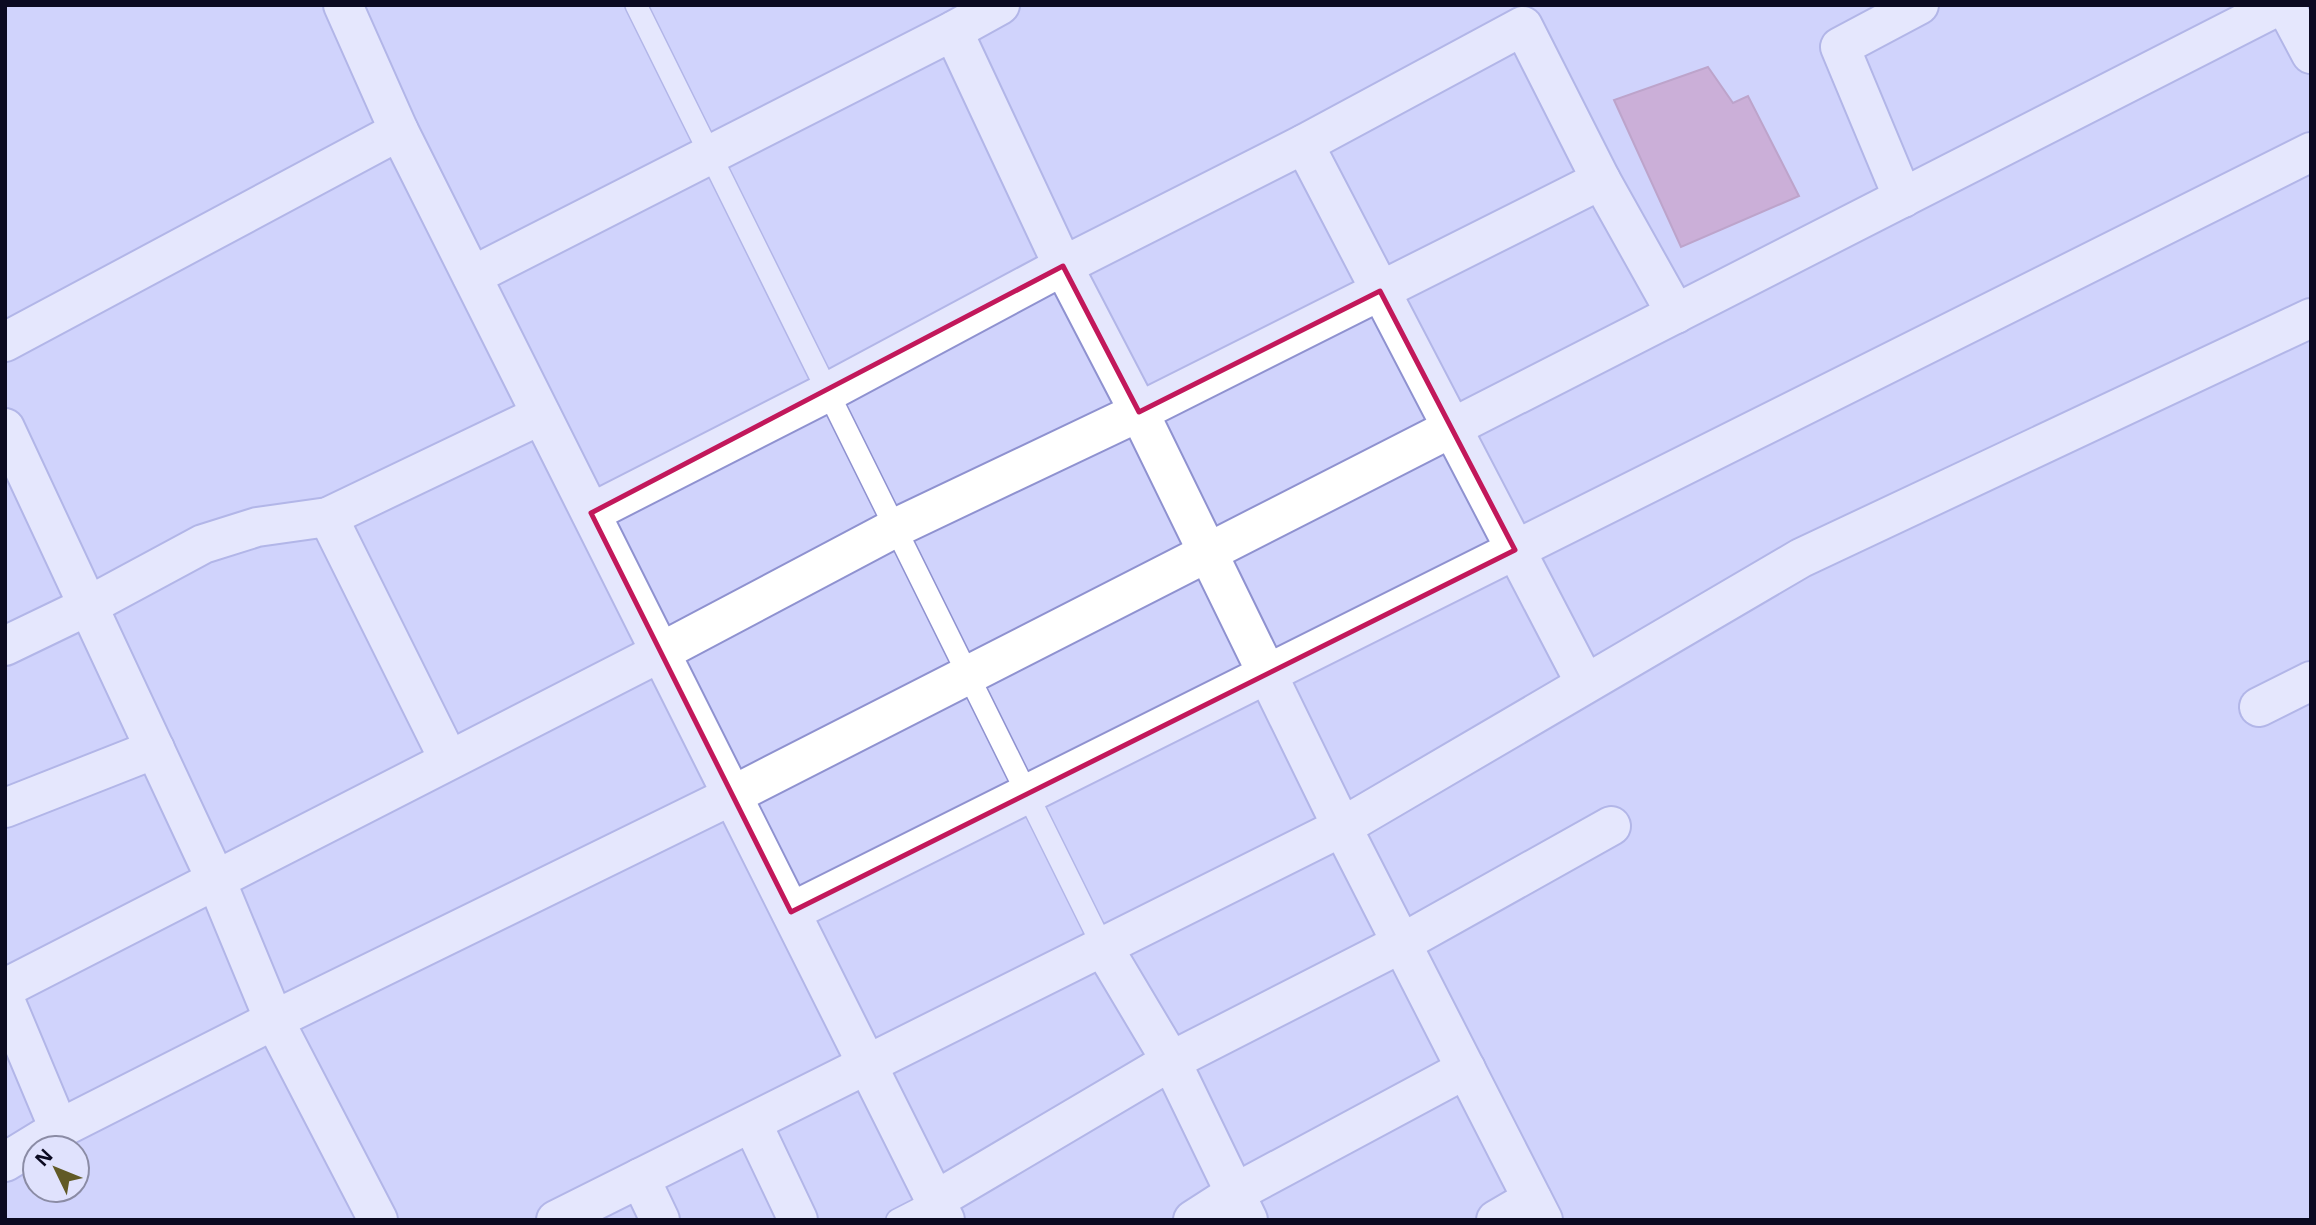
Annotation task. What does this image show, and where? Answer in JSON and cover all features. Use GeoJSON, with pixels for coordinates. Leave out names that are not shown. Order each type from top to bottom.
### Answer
{"type":"FeatureCollection","features":[{"type":"Feature","properties":{"kind":"street"},"geometry":{"type":"LineString","coordinates":[[343,5],[399,131],[941,1210],[1171,1061],[1402,943],[1611,826]]}},
{"type":"Feature","properties":{"kind":"street"},"geometry":{"type":"LineString","coordinates":[[472,276],[953,32],[1000,5]]}},
{"type":"Feature","properties":{"kind":"street"},"geometry":{"type":"LineString","coordinates":[[1903,198],[1839,47],[1919,5]]}},
{"type":"Feature","properties":{"kind":"street"},"geometry":{"type":"LineString","coordinates":[[5,1162],[59,1129],[274,1020],[733,795],[2282,5],[2311,54]]}},
{"type":"Feature","properties":{"kind":"street"},"geometry":{"type":"LineString","coordinates":[[591,513],[828,392],[1063,266],[1304,144],[1523,26],[1601,180],[1676,314]]}},
{"type":"Feature","properties":{"kind":"street"},"geometry":{"type":"LineString","coordinates":[[953,32],[1063,266],[1139,412],[1342,827],[1538,1209],[1496,1220]]}},
{"type":"Feature","properties":{"kind":"street"},"geometry":{"type":"LineString","coordinates":[[5,342],[399,131]]}},
{"type":"Feature","properties":{"kind":"street"},"geometry":{"type":"LineString","coordinates":[[1304,144],[1585,683]]}},
{"type":"Feature","properties":{"kind":"street"},"geometry":{"type":"LineString","coordinates":[[791,912],[2311,152]]}},
{"type":"Feature","properties":{"kind":"street"},"geometry":{"type":"LineString","coordinates":[[5,988],[661,652],[895,528],[1139,412],[1601,180]]}},
{"type":"Feature","properties":{"kind":"street"},"geometry":{"type":"LineString","coordinates":[[556,1220],[1342,827],[1801,558],[2311,318]]}},
{"type":"Feature","properties":{"kind":"street"},"geometry":{"type":"LineString","coordinates":[[5,646],[88,606],[203,544],[257,527],[328,516],[541,415]]}},
{"type":"Feature","properties":{"kind":"street"},"geometry":{"type":"LineString","coordinates":[[5,428],[16,478],[88,606],[216,880],[274,1020],[378,1220]]}},
{"type":"Feature","properties":{"kind":"street"},"geometry":{"type":"LineString","coordinates":[[328,516],[449,760]]}},
{"type":"Feature","properties":{"kind":"street"},"geometry":{"type":"LineString","coordinates":[[2259,707],[2311,681]]}},
{"type":"Feature","properties":{"kind":"street"},"geometry":{"type":"LineString","coordinates":[[5,808],[155,749]]}},
{"type":"Feature","properties":{"kind":"street"},"geometry":{"type":"LineString","coordinates":[[1103,947],[1171,1061],[1241,1207]]}},
{"type":"Feature","properties":{"kind":"street"},"geometry":{"type":"LineString","coordinates":[[5,1000],[59,1129]]}},
{"type":"Feature","properties":{"kind":"street"},"geometry":{"type":"LineString","coordinates":[[1193,1220],[1241,1207],[1466,1069]]}},
{"type":"Feature","properties":{"kind":"street"},"geometry":{"type":"LineString","coordinates":[[752,1123],[799,1220]]}},
{"type":"Feature","properties":{"kind":"street"},"geometry":{"type":"LineString","coordinates":[[640,1178],[660,1220]]}},
{"type":"Feature","properties":{"kind":"lane"},"geometry":{"type":"LineString","coordinates":[[636,5],[1103,947]]}},
{"type":"Feature","properties":{"kind":"lane"},"geometry":{"type":"LineString","coordinates":[[897,1220],[941,1210]]}},
{"type":"Feature","properties":{"kind":"highlighted area"},"geometry":{"type":"Polygon","coordinates":[[[1063,266],[1139,412],[1380,291],[1515,550],[791,912],[591,513],[1063,266]]]}},
{"type":"Feature","properties":{"kind":"building"},"geometry":{"type":"Polygon","coordinates":[[[1708,67],[1733,103],[1748,96],[1799,196],[1681,247],[1614,100],[1708,67]]]}}]}
